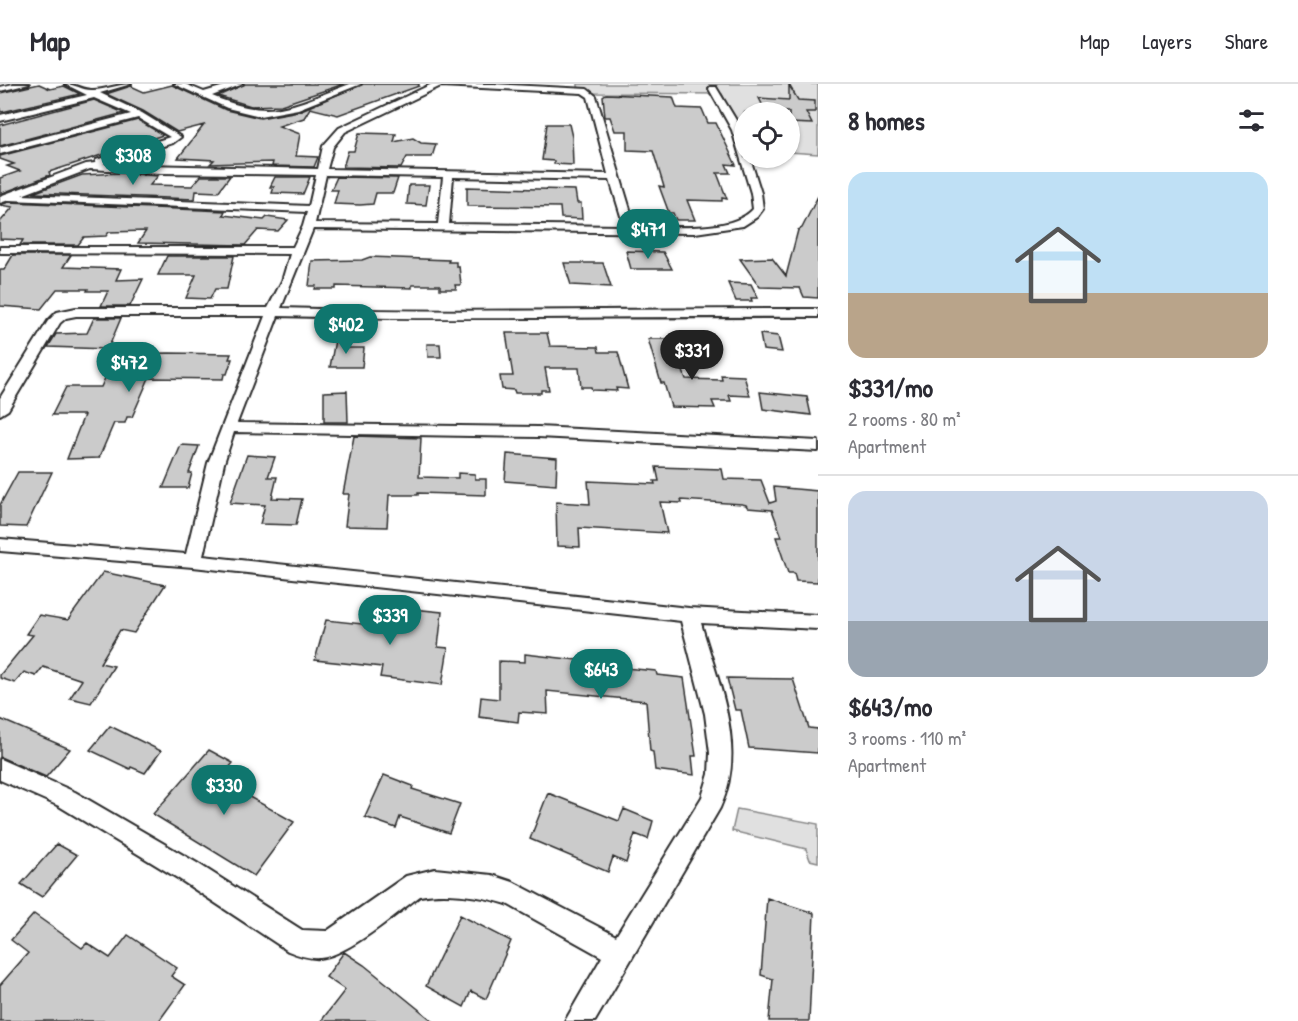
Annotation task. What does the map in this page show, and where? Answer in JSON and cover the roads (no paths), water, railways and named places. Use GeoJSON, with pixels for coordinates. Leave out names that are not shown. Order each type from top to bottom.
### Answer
{"type":"FeatureCollection","features":[{"type":"Feature","properties":{"kind":"street"},"geometry":{"type":"LineString","coordinates":[[0,89],[25,84]]}},
{"type":"Feature","properties":{"kind":"street"},"geometry":{"type":"LineString","coordinates":[[3,199],[89,166],[176,137],[139,115],[69,84]]}},
{"type":"Feature","properties":{"kind":"street"},"geometry":{"type":"LineString","coordinates":[[0,118],[128,84]]}},
{"type":"Feature","properties":{"kind":"street"},"geometry":{"type":"LineString","coordinates":[[177,84],[252,112],[266,114],[357,84]]}},
{"type":"Feature","properties":{"kind":"street"},"geometry":{"type":"LineString","coordinates":[[205,95],[239,84]]}},
{"type":"Feature","properties":{"kind":"street"},"geometry":{"type":"LineString","coordinates":[[193,561],[216,463],[228,427],[273,312],[288,282],[297,250],[311,217],[328,146],[336,134],[441,84],[584,91],[592,96],[631,231]]}},
{"type":"Feature","properties":{"kind":"street"},"geometry":{"type":"LineString","coordinates":[[713,89],[734,125]]}},
{"type":"Feature","properties":{"kind":"street"},"geometry":{"type":"LineString","coordinates":[[0,151],[139,115]]}},
{"type":"Feature","properties":{"kind":"street"},"geometry":{"type":"LineString","coordinates":[[89,166],[161,170],[322,170],[614,177]]}},
{"type":"Feature","properties":{"kind":"street"},"geometry":{"type":"LineString","coordinates":[[3,199],[311,217],[443,229],[695,230],[739,224],[747,220],[758,208],[748,168]]}},
{"type":"Feature","properties":{"kind":"street"},"geometry":{"type":"LineString","coordinates":[[443,229],[447,174]]}},
{"type":"Feature","properties":{"kind":"street"},"geometry":{"type":"LineString","coordinates":[[0,250],[297,250]]}},
{"type":"Feature","properties":{"kind":"street"},"geometry":{"type":"LineString","coordinates":[[0,410],[55,321],[62,315],[76,312],[273,312],[409,316],[679,312],[818,313]]}},
{"type":"Feature","properties":{"kind":"street"},"geometry":{"type":"LineString","coordinates":[[228,427],[538,432],[818,446]]}},
{"type":"Feature","properties":{"kind":"street"},"geometry":{"type":"LineString","coordinates":[[0,545],[193,561],[689,615],[818,622]]}},
{"type":"Feature","properties":{"kind":"street"},"geometry":{"type":"LineString","coordinates":[[579,1021],[712,801],[721,771],[721,746],[717,722],[689,615]]}},
{"type":"Feature","properties":{"kind":"street"},"geometry":{"type":"LineString","coordinates":[[0,769],[67,799],[188,872],[297,942],[310,946],[320,947],[334,942],[415,885],[435,881],[492,887],[513,894],[619,952]]}}]}
